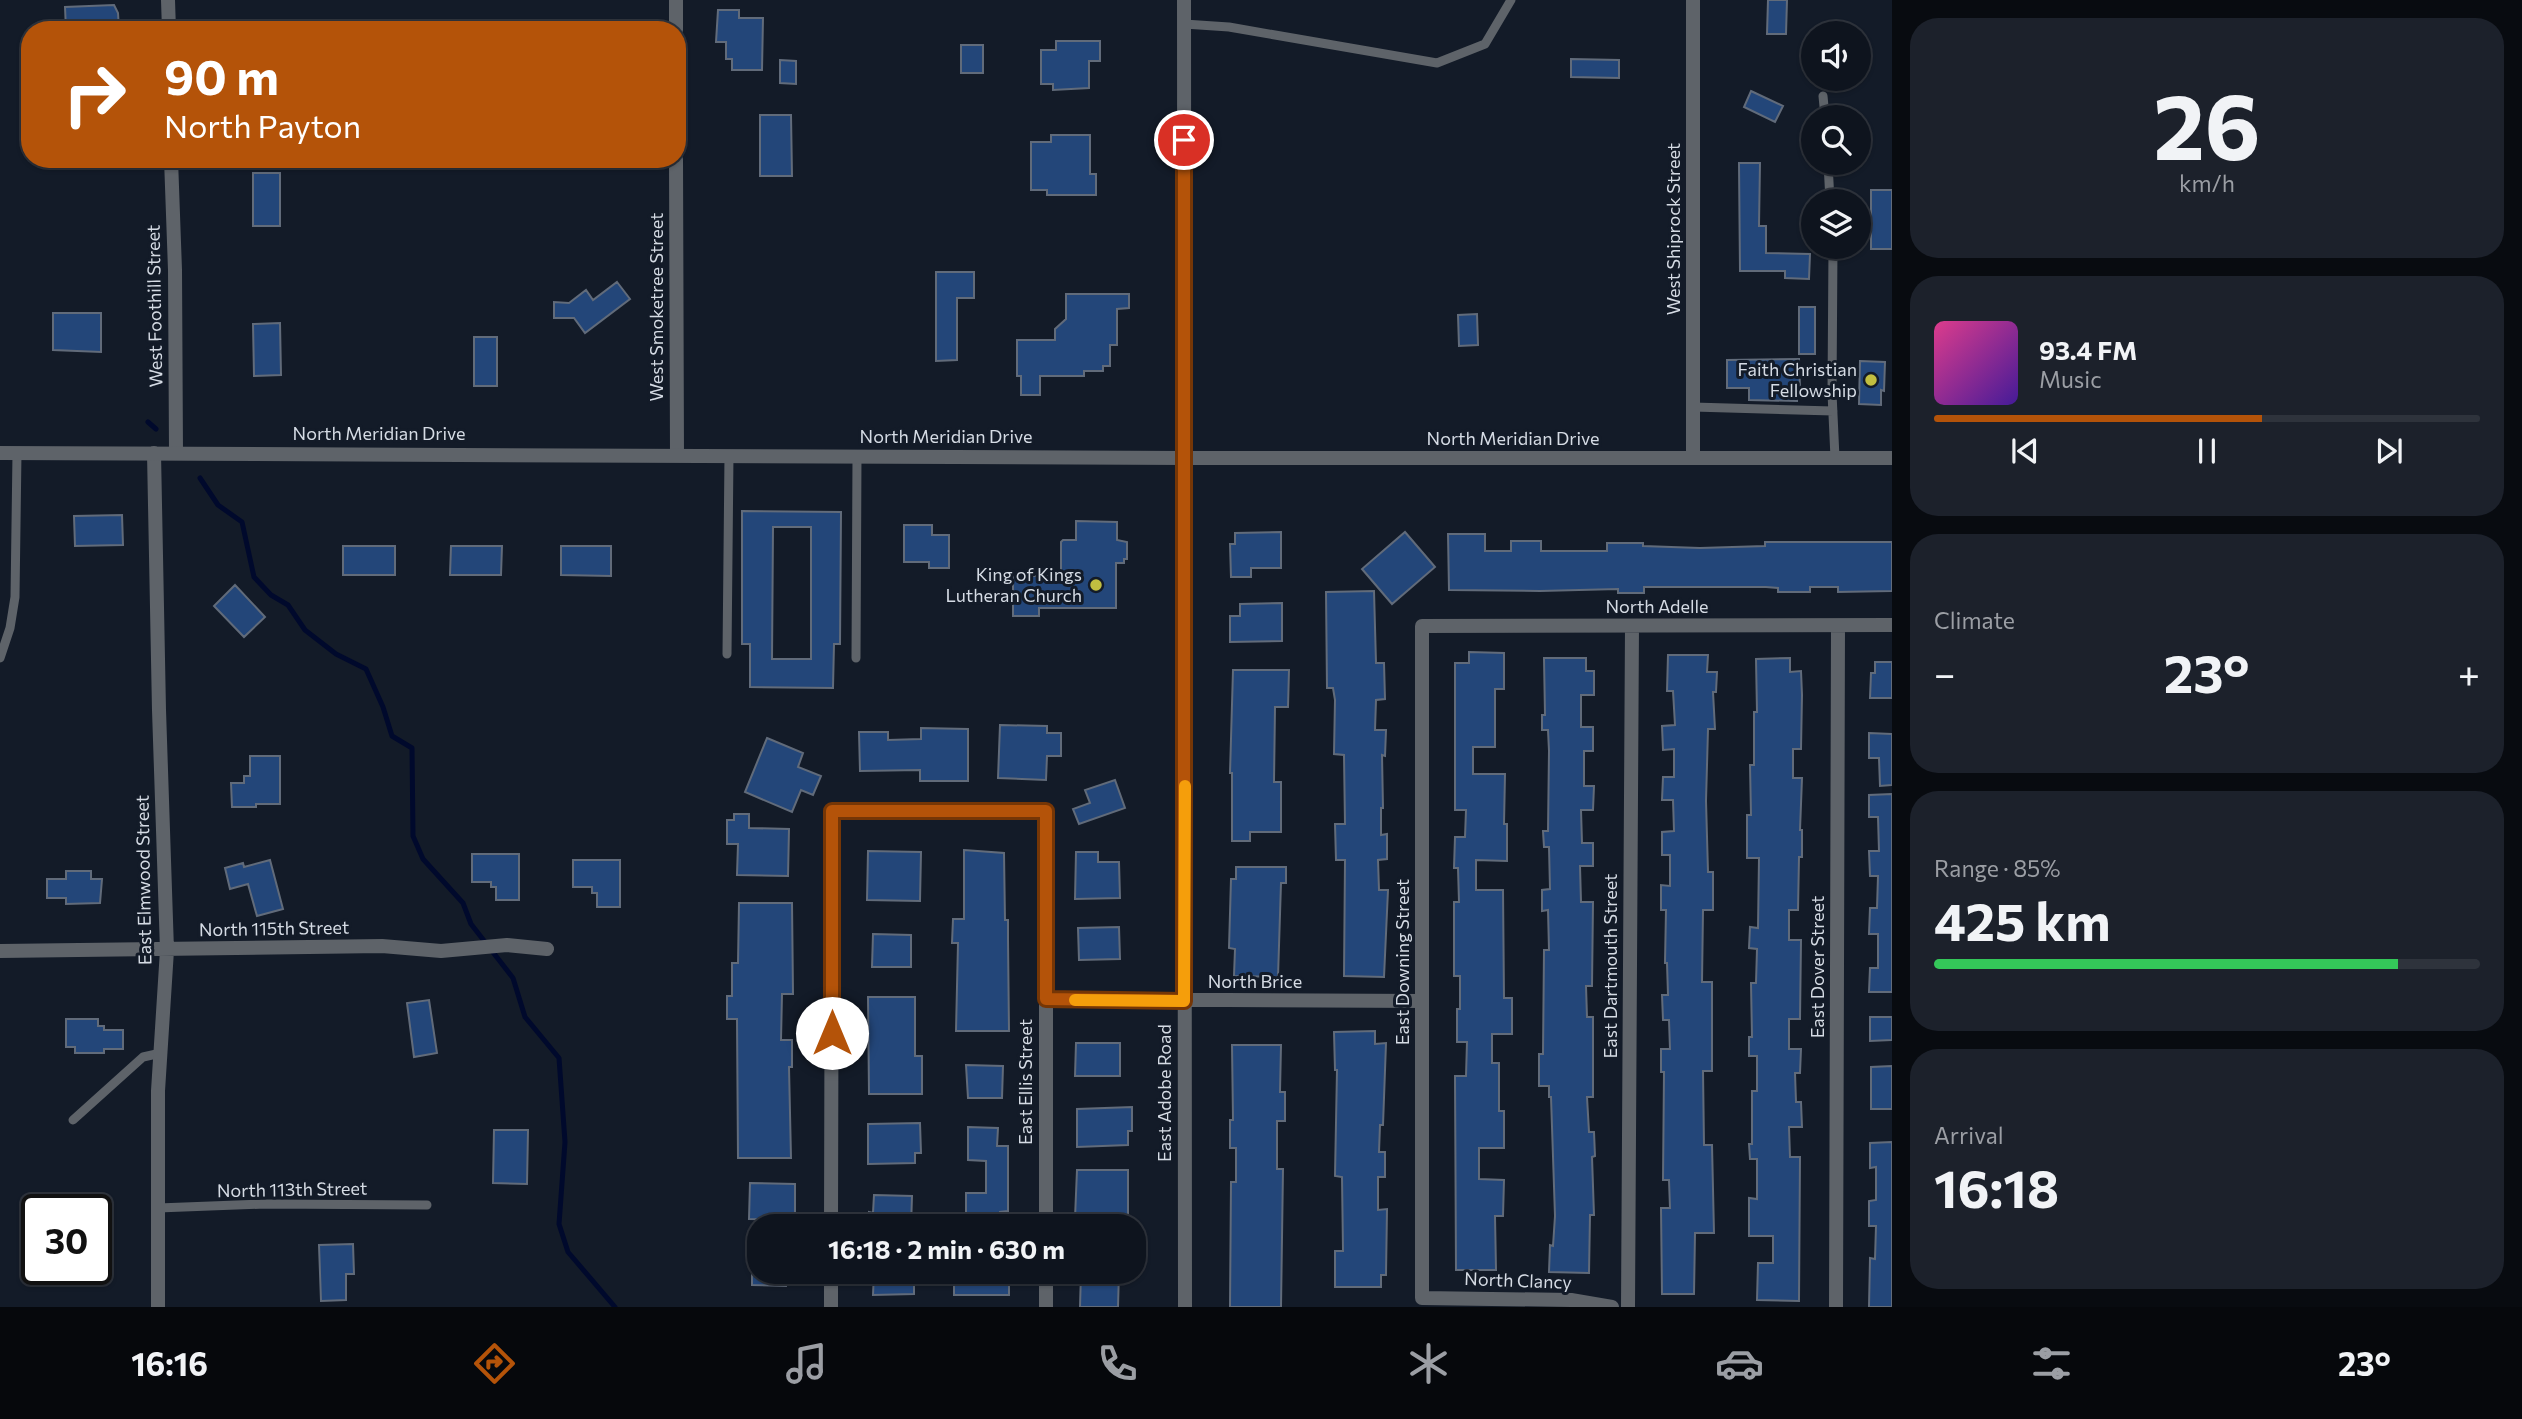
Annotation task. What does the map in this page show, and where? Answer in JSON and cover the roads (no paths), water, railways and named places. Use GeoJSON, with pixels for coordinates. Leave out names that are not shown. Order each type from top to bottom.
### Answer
{"type":"FeatureCollection","features":[{"type":"Feature","properties":{"kind":"street"},"geometry":{"type":"LineString","coordinates":[[168,0],[169,21]]}},
{"type":"Feature","properties":{"kind":"street"},"geometry":{"type":"LineString","coordinates":[[676,0],[676,21]]}},
{"type":"Feature","properties":{"kind":"street","name":"East Adobe Road"},"geometry":{"type":"LineString","coordinates":[[1184,0],[1185,1307]]}},
{"type":"Feature","properties":{"kind":"street","name":"West Shiprock Street"},"geometry":{"type":"LineString","coordinates":[[1693,0],[1693,458]]}},
{"type":"Feature","properties":{"kind":"street","name":"West Foothill Street"},"geometry":{"type":"LineString","coordinates":[[171,168],[176,453]]}},
{"type":"Feature","properties":{"kind":"street","name":"West Smoketree Street"},"geometry":{"type":"LineString","coordinates":[[676,168],[677,455]]}},
{"type":"Feature","properties":{"kind":"street","name":"North Meridian Drive"},"geometry":{"type":"LineString","coordinates":[[0,453],[1185,458],[1892,457]]}},
{"type":"Feature","properties":{"kind":"street","name":"East Elmwood Street"},"geometry":{"type":"LineString","coordinates":[[154,453],[167,950],[158,1091],[158,1307]]}},
{"type":"Feature","properties":{"kind":"street","name":"North Adelle"},"geometry":{"type":"LineString","coordinates":[[1422,625],[1892,625]]}},
{"type":"Feature","properties":{"kind":"street","name":"East Downing Street"},"geometry":{"type":"LineString","coordinates":[[1422,625],[1422,1298]]}},
{"type":"Feature","properties":{"kind":"street","name":"East Dartmouth Street"},"geometry":{"type":"LineString","coordinates":[[1628,1307],[1632,626]]}},
{"type":"Feature","properties":{"kind":"street","name":"East Dover Street"},"geometry":{"type":"LineString","coordinates":[[1836,1307],[1838,626]]}},
{"type":"Feature","properties":{"kind":"street","name":"East Ellis Street"},"geometry":{"type":"LineString","coordinates":[[831,1214],[832,811],[1046,811],[1046,1214]]}},
{"type":"Feature","properties":{"kind":"street","name":"North 115th Street"},"geometry":{"type":"LineString","coordinates":[[0,951],[382,947],[441,951],[507,945],[547,949]]}},
{"type":"Feature","properties":{"kind":"street","name":"North Brice"},"geometry":{"type":"LineString","coordinates":[[1046,999],[1422,1001]]}},
{"type":"Feature","properties":{"kind":"street"},"geometry":{"type":"LineString","coordinates":[[831,1284],[831,1307]]}},
{"type":"Feature","properties":{"kind":"street"},"geometry":{"type":"LineString","coordinates":[[1045,1307],[1046,1284]]}},
{"type":"Feature","properties":{"kind":"street","name":"North Clancy"},"geometry":{"type":"LineString","coordinates":[[1422,1298],[1571,1300],[1612,1307]]}},
{"type":"Feature","properties":{"kind":"lane"},"geometry":{"type":"LineString","coordinates":[[1184,24],[1229,27],[1437,63],[1485,44],[1511,0]]}},
{"type":"Feature","properties":{"kind":"lane"},"geometry":{"type":"LineString","coordinates":[[1824,96],[1824,105]]}},
{"type":"Feature","properties":{"kind":"lane"},"geometry":{"type":"LineString","coordinates":[[1833,259],[1835,458]]}},
{"type":"Feature","properties":{"kind":"lane"},"geometry":{"type":"LineString","coordinates":[[1693,407],[1833,411]]}},
{"type":"Feature","properties":{"kind":"lane"},"geometry":{"type":"LineString","coordinates":[[0,658],[10,628],[15,597],[17,453]]}},
{"type":"Feature","properties":{"kind":"lane"},"geometry":{"type":"LineString","coordinates":[[727,654],[729,455]]}},
{"type":"Feature","properties":{"kind":"lane"},"geometry":{"type":"LineString","coordinates":[[856,659],[857,456]]}},
{"type":"Feature","properties":{"kind":"lane"},"geometry":{"type":"LineString","coordinates":[[73,1120],[143,1057],[161,1053]]}},
{"type":"Feature","properties":{"kind":"lane","name":"North 113th Street"},"geometry":{"type":"LineString","coordinates":[[158,1208],[427,1205]]}},
{"type":"Feature","properties":{"kind":"waterway"},"geometry":{"type":"LineString","coordinates":[[148,422],[156,429]]}},
{"type":"Feature","properties":{"kind":"waterway"},"geometry":{"type":"LineString","coordinates":[[200,478],[218,505],[242,522],[254,577],[271,595],[288,605],[305,630],[336,654],[366,669],[383,707],[392,736],[412,748],[413,836],[423,859],[463,903],[471,924],[513,978],[525,1017],[559,1058],[565,1142],[559,1224],[568,1252],[615,1307]]}},
{"type":"Feature","properties":{"kind":"place","name":"Faith Christian Fellowship"},"geometry":{"type":"Point","coordinates":[1871,380]}},
{"type":"Feature","properties":{"kind":"place","name":"King of Kings Lutheran Church"},"geometry":{"type":"Point","coordinates":[1096,585]}}]}
